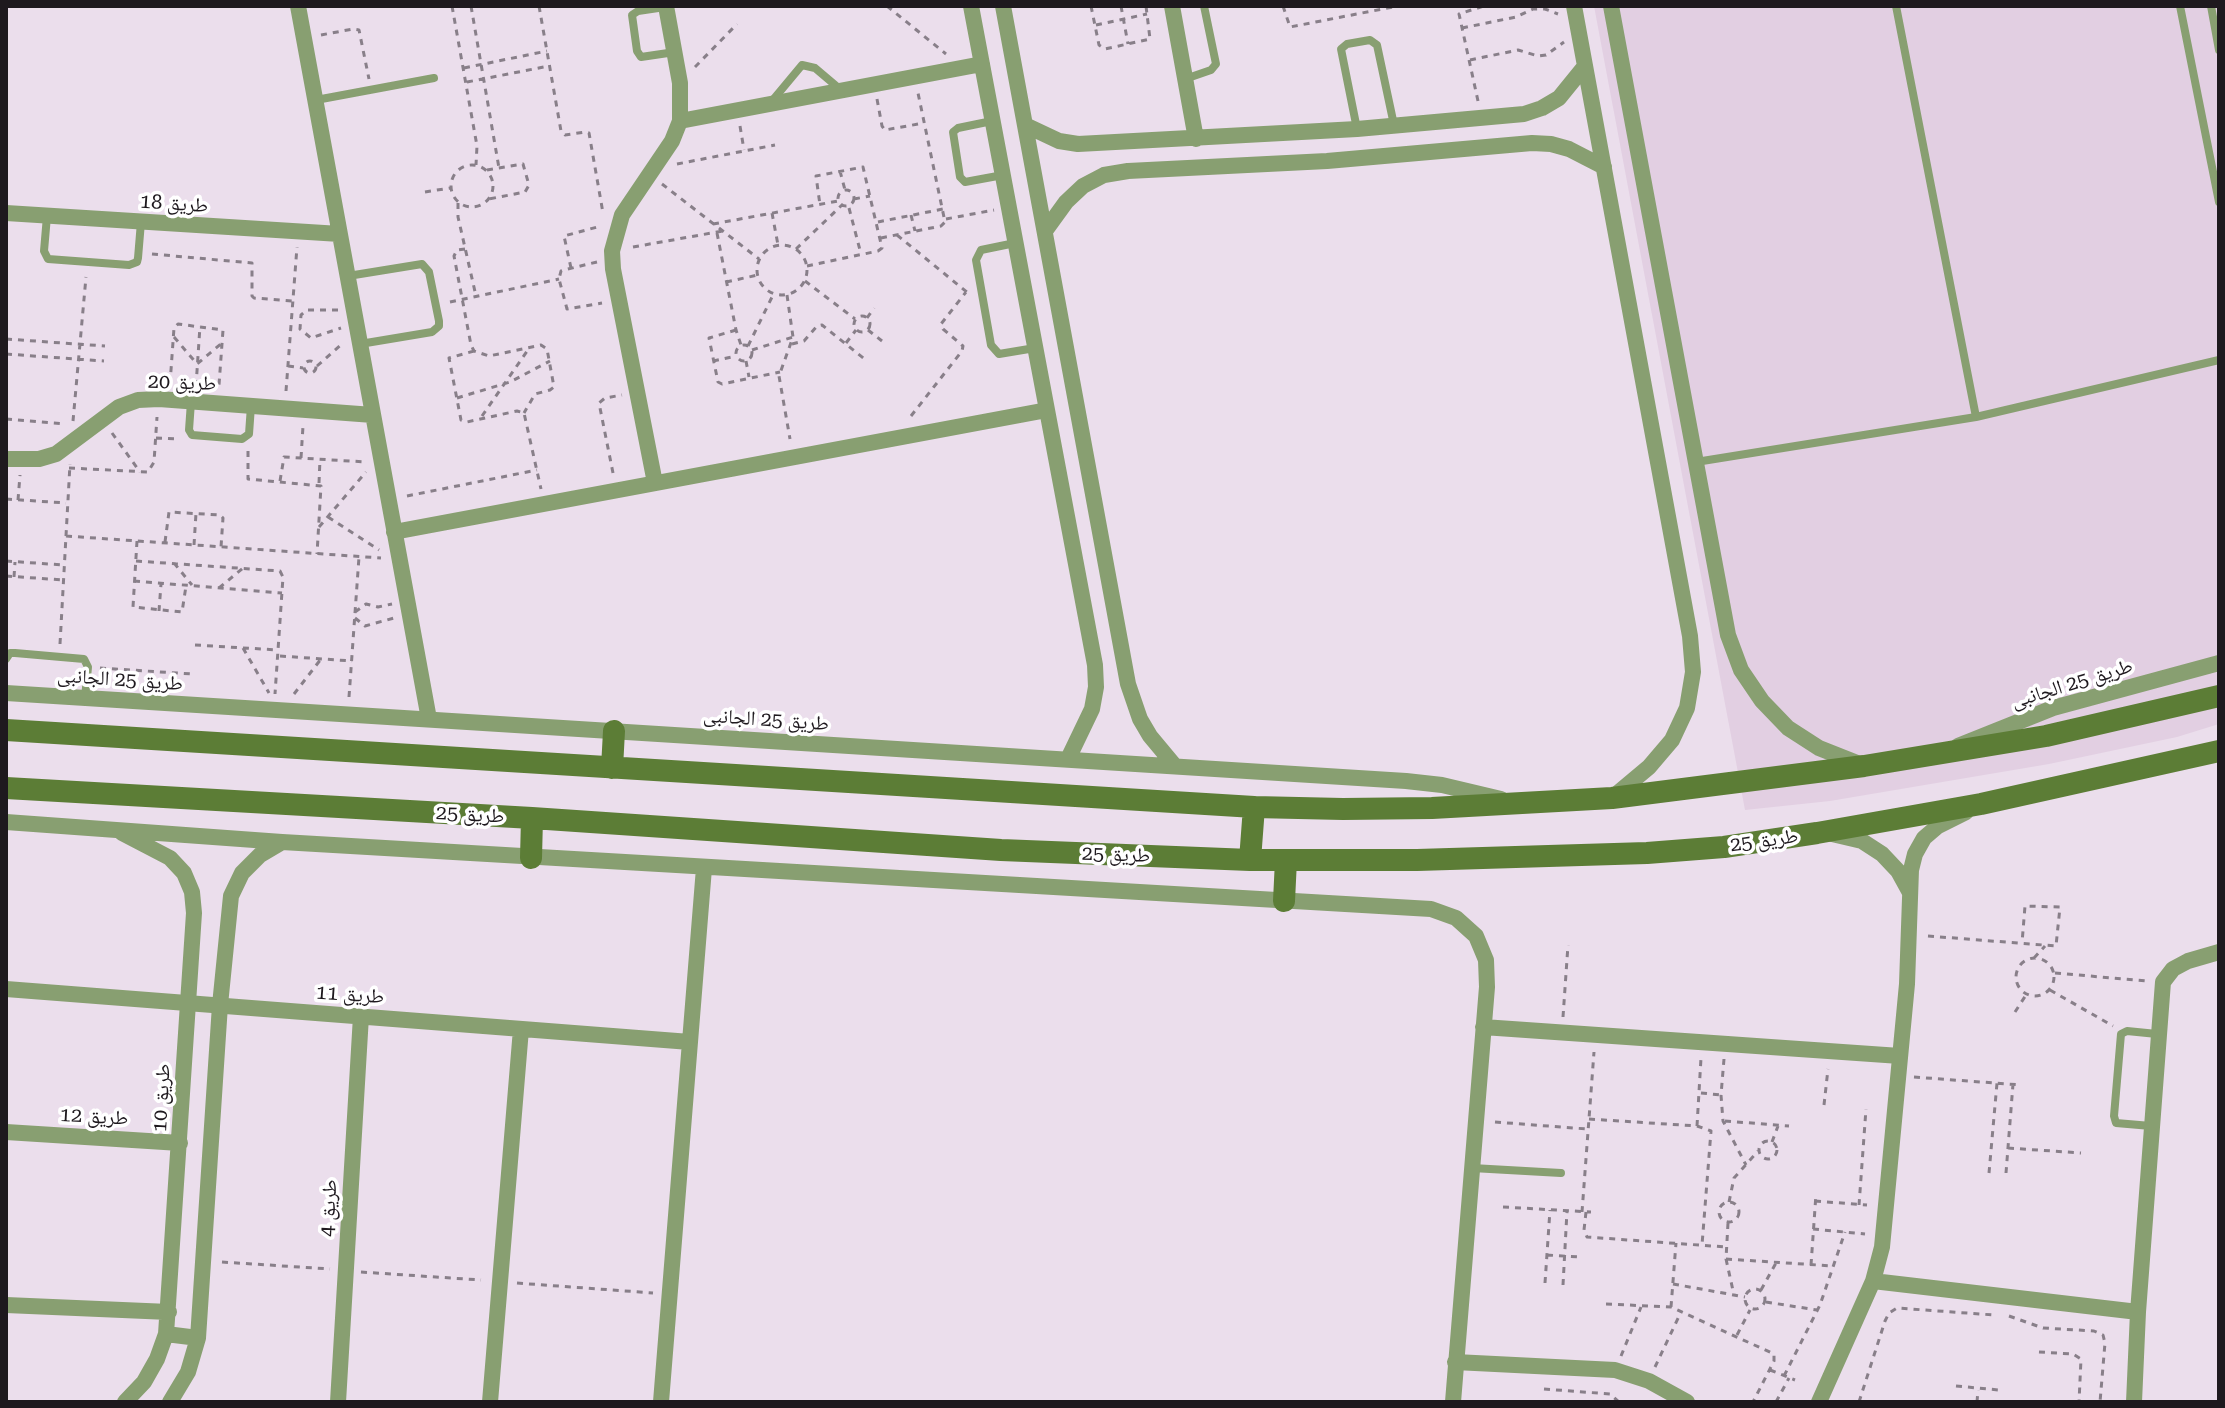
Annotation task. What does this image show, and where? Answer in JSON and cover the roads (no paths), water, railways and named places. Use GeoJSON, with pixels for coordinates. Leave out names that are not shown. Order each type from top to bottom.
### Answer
{"type":"FeatureCollection","features":[{"type":"Feature","properties":{"kind":"street"},"geometry":{"type":"LineString","coordinates":[[298,6],[394,532],[396,559],[429,719]]}},
{"type":"Feature","properties":{"kind":"street"},"geometry":{"type":"LineString","coordinates":[[655,483],[612,255],[622,215],[672,141],[680,121],[680,83],[666,6]]}},
{"type":"Feature","properties":{"kind":"street"},"geometry":{"type":"LineString","coordinates":[[971,6],[1095,665],[1096,687],[1092,709],[1068,759]]}},
{"type":"Feature","properties":{"kind":"street"},"geometry":{"type":"LineString","coordinates":[[1003,6],[1128,684],[1145,728],[1175,766]]}},
{"type":"Feature","properties":{"kind":"street"},"geometry":{"type":"LineString","coordinates":[[1172,6],[1196,139]]}},
{"type":"Feature","properties":{"kind":"street"},"geometry":{"type":"LineString","coordinates":[[1611,6],[1728,635],[1741,670],[1762,701],[1788,728],[1819,748],[1864,766]]}},
{"type":"Feature","properties":{"kind":"street"},"geometry":{"type":"LineString","coordinates":[[1576,19],[1690,636],[1693,672],[1687,708],[1672,740],[1649,767],[1612,798]]}},
{"type":"Feature","properties":{"kind":"street"},"geometry":{"type":"LineString","coordinates":[[680,121],[982,64]]}},
{"type":"Feature","properties":{"kind":"street"},"geometry":{"type":"LineString","coordinates":[[1025,125],[1059,141],[1078,144],[1357,129],[1524,114],[1559,98],[1585,66]]}},
{"type":"Feature","properties":{"kind":"street"},"geometry":{"type":"LineString","coordinates":[[1045,231],[1066,202],[1083,186],[1104,175],[1128,171],[1327,161],[1532,143],[1569,149],[1604,167]]}},
{"type":"Feature","properties":{"kind":"street","name":"طريق 18"},"geometry":{"type":"LineString","coordinates":[[6,213],[340,234]]}},
{"type":"Feature","properties":{"kind":"street","name":"طريق 20"},"geometry":{"type":"LineString","coordinates":[[14,459],[39,459],[56,454],[128,404],[164,400],[373,415]]}},
{"type":"Feature","properties":{"kind":"street"},"geometry":{"type":"LineString","coordinates":[[394,532],[1047,410]]}},
{"type":"Feature","properties":{"kind":"street","name":"طريق 25 الجانبى"},"geometry":{"type":"LineString","coordinates":[[1941,754],[1978,736],[2053,708],[2219,663]]}},
{"type":"Feature","properties":{"kind":"street","name":"طريق 25 الجانبى"},"geometry":{"type":"LineString","coordinates":[[6,693],[1424,782],[1522,804]]}},
{"type":"Feature","properties":{"kind":"street"},"geometry":{"type":"LineString","coordinates":[[6,730],[1254,807],[1343,809],[1612,798],[1864,766],[2046,736],[2219,696]]}},
{"type":"Feature","properties":{"kind":"street"},"geometry":{"type":"LineString","coordinates":[[612,768],[614,731]]}},
{"type":"Feature","properties":{"kind":"street","name":"طريق 25"},"geometry":{"type":"LineString","coordinates":[[6,788],[532,818],[1001,850],[1250,860],[1417,860],[1647,853],[1724,847],[1981,804],[2219,751]]}},
{"type":"Feature","properties":{"kind":"street"},"geometry":{"type":"LineString","coordinates":[[1819,1402],[1873,1281],[1883,1235],[1900,1056],[1909,893],[1915,854],[1924,838],[1938,826],[1981,804]]}},
{"type":"Feature","properties":{"kind":"street"},"geometry":{"type":"LineString","coordinates":[[1250,860],[1254,807]]}},
{"type":"Feature","properties":{"kind":"street"},"geometry":{"type":"LineString","coordinates":[[531,858],[532,818]]}},
{"type":"Feature","properties":{"kind":"street"},"geometry":{"type":"LineString","coordinates":[[6,822],[531,858],[1431,909],[1456,918],[1476,936],[1486,960],[1453,1402]]}},
{"type":"Feature","properties":{"kind":"street","name":"طريق 10"},"geometry":{"type":"LineString","coordinates":[[109,828],[170,858],[184,873],[192,892],[194,913],[166,1334],[151,1370],[125,1402]]}},
{"type":"Feature","properties":{"kind":"street"},"geometry":{"type":"LineString","coordinates":[[1817,833],[1840,834],[1862,841],[1882,854],[1898,871],[1909,893]]}},
{"type":"Feature","properties":{"kind":"street"},"geometry":{"type":"LineString","coordinates":[[170,1402],[188,1372],[198,1338],[220,1005],[231,896],[242,873],[260,855],[282,842]]}},
{"type":"Feature","properties":{"kind":"street"},"geometry":{"type":"LineString","coordinates":[[1284,901],[1286,860]]}},
{"type":"Feature","properties":{"kind":"street"},"geometry":{"type":"LineString","coordinates":[[661,1402],[704,868]]}},
{"type":"Feature","properties":{"kind":"street"},"geometry":{"type":"LineString","coordinates":[[2134,1402],[2157,1034],[2163,982],[2173,969],[2219,952]]}},
{"type":"Feature","properties":{"kind":"street","name":"طريق 11"},"geometry":{"type":"LineString","coordinates":[[6,989],[690,1042]]}},
{"type":"Feature","properties":{"kind":"street","name":"طريق 4"},"geometry":{"type":"LineString","coordinates":[[338,1402],[361,1016]]}},
{"type":"Feature","properties":{"kind":"street"},"geometry":{"type":"LineString","coordinates":[[1483,1027],[1900,1056]]}},
{"type":"Feature","properties":{"kind":"street"},"geometry":{"type":"LineString","coordinates":[[490,1402],[521,1029]]}},
{"type":"Feature","properties":{"kind":"street","name":"طريق 12"},"geometry":{"type":"LineString","coordinates":[[6,1132],[180,1143]]}},
{"type":"Feature","properties":{"kind":"street"},"geometry":{"type":"LineString","coordinates":[[1873,1281],[2138,1312]]}},
{"type":"Feature","properties":{"kind":"street"},"geometry":{"type":"LineString","coordinates":[[6,1305],[169,1312]]}},
{"type":"Feature","properties":{"kind":"street"},"geometry":{"type":"LineString","coordinates":[[166,1334],[198,1338]]}},
{"type":"Feature","properties":{"kind":"street"},"geometry":{"type":"LineString","coordinates":[[1455,1362],[1615,1370],[1649,1381],[1687,1402]]}},
{"type":"Feature","properties":{"kind":"lane"},"geometry":{"type":"LineString","coordinates":[[666,6],[632,15],[637,51],[641,57],[675,52]]}},
{"type":"Feature","properties":{"kind":"lane"},"geometry":{"type":"LineString","coordinates":[[1185,79],[1211,70],[1216,64],[1204,6]]}},
{"type":"Feature","properties":{"kind":"lane"},"geometry":{"type":"LineString","coordinates":[[1896,6],[1976,417]]}},
{"type":"Feature","properties":{"kind":"lane"},"geometry":{"type":"LineString","coordinates":[[2180,6],[2219,202]]}},
{"type":"Feature","properties":{"kind":"lane"},"geometry":{"type":"LineString","coordinates":[[2211,6],[2219,50]]}},
{"type":"Feature","properties":{"kind":"lane"},"geometry":{"type":"LineString","coordinates":[[1357,129],[1341,49],[1347,44],[1370,40],[1377,45],[1394,125]]}},
{"type":"Feature","properties":{"kind":"lane"},"geometry":{"type":"LineString","coordinates":[[769,104],[802,65],[815,68],[842,90]]}},
{"type":"Feature","properties":{"kind":"lane"},"geometry":{"type":"LineString","coordinates":[[315,101],[434,78]]}},
{"type":"Feature","properties":{"kind":"lane"},"geometry":{"type":"LineString","coordinates":[[993,121],[958,128],[953,132],[960,177],[965,182],[1003,175]]}},
{"type":"Feature","properties":{"kind":"lane"},"geometry":{"type":"LineString","coordinates":[[47,216],[44,256],[48,259],[87,262],[137,262],[141,222]]}},
{"type":"Feature","properties":{"kind":"lane"},"geometry":{"type":"LineString","coordinates":[[1016,243],[986,249],[977,255],[984,307],[994,351],[1005,354],[1035,348]]}},
{"type":"Feature","properties":{"kind":"lane"},"geometry":{"type":"LineString","coordinates":[[347,276],[422,264],[429,272],[439,321],[436,330],[357,328]]}},
{"type":"Feature","properties":{"kind":"lane"},"geometry":{"type":"LineString","coordinates":[[1696,462],[1976,417],[2219,360]]}},
{"type":"Feature","properties":{"kind":"lane"},"geometry":{"type":"LineString","coordinates":[[193,402],[190,433],[195,436],[245,439],[249,434],[251,406]]}},
{"type":"Feature","properties":{"kind":"lane"},"geometry":{"type":"LineString","coordinates":[[6,659],[10,653],[84,659],[88,667],[85,698]]}},
{"type":"Feature","properties":{"kind":"lane"},"geometry":{"type":"LineString","coordinates":[[2151,1126],[2116,1123],[2114,1120],[2123,1032],[2157,1034]]}},
{"type":"Feature","properties":{"kind":"lane"},"geometry":{"type":"LineString","coordinates":[[1471,1168],[1561,1173]]}}]}
